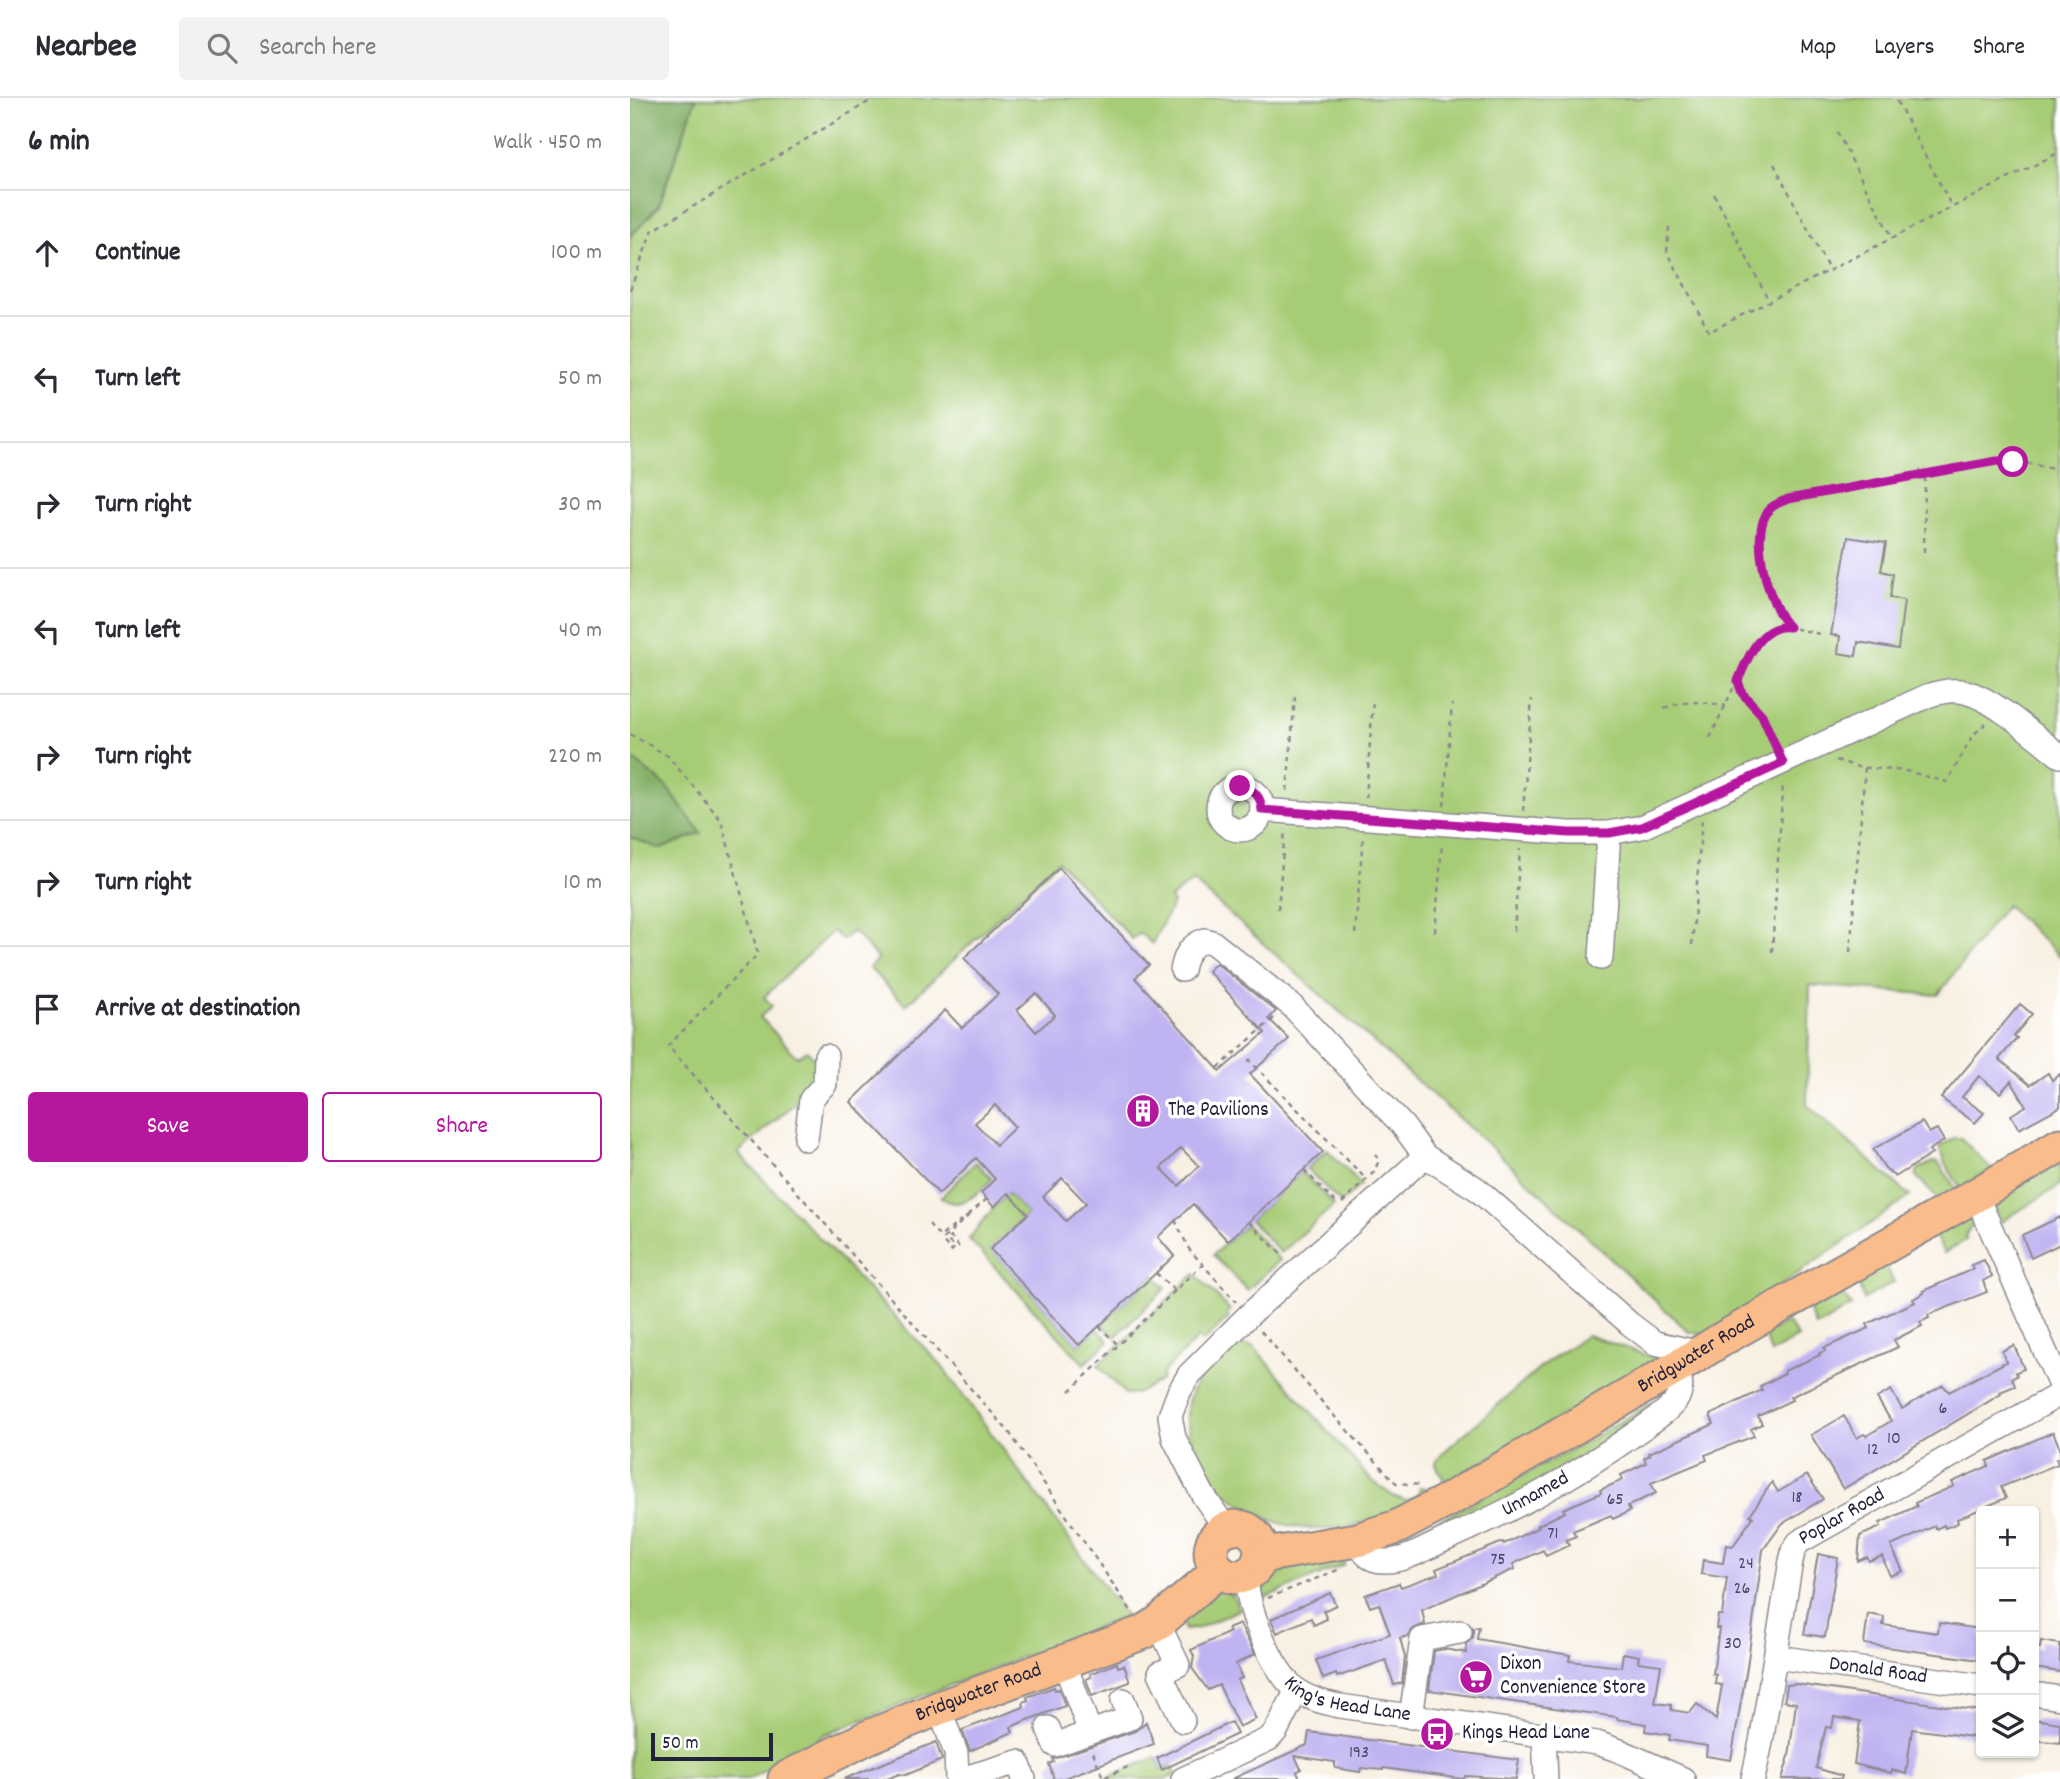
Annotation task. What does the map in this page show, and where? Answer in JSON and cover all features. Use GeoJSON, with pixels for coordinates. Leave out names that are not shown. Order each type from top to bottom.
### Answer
{"type":"FeatureCollection","features":[{"type":"Feature","properties":{"kind":"highway","name":"Bridgwater Road"},"geometry":{"type":"LineString","coordinates":[[793,1777],[856,1742],[1064,1662],[1158,1622],[1238,1561],[1351,1547],[1397,1527],[1452,1498],[2060,1145]]}},
{"type":"Feature","properties":{"kind":"street"},"geometry":{"type":"LineString","coordinates":[[1262,810],[1569,833],[1609,833],[1642,827],[1937,693],[1951,691],[1966,692],[1986,700],[2060,756]]}},
{"type":"Feature","properties":{"kind":"street"},"geometry":{"type":"LineString","coordinates":[[1601,958],[1609,833]]}},
{"type":"Feature","properties":{"kind":"street"},"geometry":{"type":"LineString","coordinates":[[1182,970],[1191,947],[1205,940],[1212,942],[1292,1006],[1403,1126],[1425,1156],[1477,1189],[1630,1324],[1655,1343],[1688,1361]]}},
{"type":"Feature","properties":{"kind":"street"},"geometry":{"type":"LineString","coordinates":[[806,1139],[811,1099],[825,1084],[826,1056]]}},
{"type":"Feature","properties":{"kind":"street","name":"King's Head Lane"},"geometry":{"type":"LineString","coordinates":[[1425,1156],[1248,1316],[1189,1375],[1170,1416],[1174,1438],[1238,1561],[1275,1660],[1281,1672],[1297,1690],[1327,1704],[1606,1746],[1683,1779]]}},
{"type":"Feature","properties":{"kind":"street"},"geometry":{"type":"LineString","coordinates":[[1976,1195],[2060,1385]]}},
{"type":"Feature","properties":{"kind":"street","name":"Poplar Road"},"geometry":{"type":"LineString","coordinates":[[1753,1779],[1794,1549],[1800,1542],[2060,1394]]}},
{"type":"Feature","properties":{"kind":"street"},"geometry":{"type":"LineString","coordinates":[[1158,1622],[1178,1665],[1160,1673],[1183,1721]]}},
{"type":"Feature","properties":{"kind":"street"},"geometry":{"type":"LineString","coordinates":[[1411,1717],[1422,1639],[1460,1632]]}},
{"type":"Feature","properties":{"kind":"street","name":"Donald Road"},"geometry":{"type":"LineString","coordinates":[[1776,1657],[1976,1685]]}},
{"type":"Feature","properties":{"kind":"street"},"geometry":{"type":"LineString","coordinates":[[1064,1662],[1088,1733]]}},
{"type":"Feature","properties":{"kind":"street"},"geometry":{"type":"LineString","coordinates":[[1183,1779],[1269,1739],[1276,1731],[1297,1690]]}},
{"type":"Feature","properties":{"kind":"street"},"geometry":{"type":"LineString","coordinates":[[2039,1695],[2060,1698]]}},
{"type":"Feature","properties":{"kind":"street"},"geometry":{"type":"LineString","coordinates":[[1048,1728],[1055,1745],[1130,1718],[1123,1700]]}},
{"type":"Feature","properties":{"kind":"street"},"geometry":{"type":"LineString","coordinates":[[939,1708],[956,1754],[959,1779],[1018,1762],[1024,1779]]}},
{"type":"Feature","properties":{"kind":"street"},"geometry":{"type":"LineString","coordinates":[[1544,1735],[1546,1779]]}},
{"type":"Feature","properties":{"kind":"path"},"geometry":{"type":"LineString","coordinates":[[630,290],[652,231],[876,98]]}},
{"type":"Feature","properties":{"kind":"path"},"geometry":{"type":"LineString","coordinates":[[1897,101],[1952,207]]}},
{"type":"Feature","properties":{"kind":"path"},"geometry":{"type":"LineString","coordinates":[[1837,132],[1892,238]]}},
{"type":"Feature","properties":{"kind":"path"},"geometry":{"type":"LineString","coordinates":[[1669,227],[1667,251],[1709,332],[2060,152]]}},
{"type":"Feature","properties":{"kind":"path"},"geometry":{"type":"LineString","coordinates":[[1774,164],[1829,270]]}},
{"type":"Feature","properties":{"kind":"path"},"geometry":{"type":"LineString","coordinates":[[1714,194],[1769,301]]}},
{"type":"Feature","properties":{"kind":"path"},"geometry":{"type":"LineString","coordinates":[[1789,627],[1777,611],[1765,572],[1761,525],[1767,511],[1788,499],[1997,461],[2060,471]]}},
{"type":"Feature","properties":{"kind":"path"},"geometry":{"type":"LineString","coordinates":[[1924,552],[1925,474]]}},
{"type":"Feature","properties":{"kind":"path"},"geometry":{"type":"LineString","coordinates":[[1710,738],[1752,648],[1759,640],[1784,626],[1825,635]]}},
{"type":"Feature","properties":{"kind":"path"},"geometry":{"type":"LineString","coordinates":[[1738,681],[1742,693],[1762,715],[1783,763],[1772,952]]}},
{"type":"Feature","properties":{"kind":"path"},"geometry":{"type":"LineString","coordinates":[[1278,909],[1295,697]]}},
{"type":"Feature","properties":{"kind":"path"},"geometry":{"type":"LineString","coordinates":[[1664,708],[1688,701],[1726,706]]}},
{"type":"Feature","properties":{"kind":"path"},"geometry":{"type":"LineString","coordinates":[[1820,746],[1825,756],[1866,767],[1906,771],[1947,782],[1973,735],[1998,710]]}},
{"type":"Feature","properties":{"kind":"path"},"geometry":{"type":"LineString","coordinates":[[630,734],[668,756],[721,820],[758,954],[668,1046],[1009,1432],[1158,1622]]}},
{"type":"Feature","properties":{"kind":"path"},"geometry":{"type":"LineString","coordinates":[[1850,952],[1866,767]]}},
{"type":"Feature","properties":{"kind":"path"},"geometry":{"type":"LineString","coordinates":[[1692,945],[1703,799]]}},
{"type":"Feature","properties":{"kind":"path"},"geometry":{"type":"LineString","coordinates":[[1218,1068],[1269,1023]]}},
{"type":"Feature","properties":{"kind":"path"},"geometry":{"type":"LineString","coordinates":[[1251,1059],[1249,1060],[1381,1194]]}},
{"type":"Feature","properties":{"kind":"path"},"geometry":{"type":"LineString","coordinates":[[1304,1170],[1339,1206]]}},
{"type":"Feature","properties":{"kind":"path"},"geometry":{"type":"LineString","coordinates":[[960,1247],[951,1237],[947,1240],[955,1248],[951,1251],[942,1240],[987,1199]]}},
{"type":"Feature","properties":{"kind":"path"},"geometry":{"type":"LineString","coordinates":[[929,1224],[940,1237],[969,1215]]}},
{"type":"Feature","properties":{"kind":"path"},"geometry":{"type":"LineString","coordinates":[[1175,1220],[1189,1249],[1396,1483],[1422,1485]]}},
{"type":"Feature","properties":{"kind":"path"},"geometry":{"type":"LineString","coordinates":[[1249,1222],[1285,1259]]}},
{"type":"Feature","properties":{"kind":"path"},"geometry":{"type":"LineString","coordinates":[[1070,1391],[1203,1264]]}},
{"type":"Feature","properties":{"kind":"path"},"geometry":{"type":"LineString","coordinates":[[1156,1273],[1175,1291]]}},
{"type":"Feature","properties":{"kind":"path"},"geometry":{"type":"LineString","coordinates":[[1099,1326],[1118,1345]]}},
{"type":"Feature","properties":{"kind":"path"},"geometry":{"type":"LineString","coordinates":[[1238,1561],[1351,1547]]}},
{"type":"Feature","properties":{"kind":"path"},"geometry":{"type":"LineString","coordinates":[[1088,1733],[1103,1778],[1132,1765]]}},
{"type":"Feature","properties":{"kind":"green space"},"geometry":{"type":"Polygon","coordinates":[[[630,98],[696,98],[658,206],[630,237],[630,98]]]}},
{"type":"Feature","properties":{"kind":"green space"},"geometry":{"type":"Polygon","coordinates":[[[696,98],[2060,98],[2060,956],[2006,905],[1938,995],[1810,985],[1807,1105],[1910,1196],[1708,1336],[1689,1332],[1490,1146],[1193,881],[1170,898],[1173,903],[1152,944],[1140,933],[1132,939],[1058,861],[906,1005],[869,968],[878,959],[853,931],[842,940],[833,931],[764,997],[772,1006],[760,1017],[797,1057],[807,1050],[822,1068],[816,1085],[738,1153],[940,1364],[1126,1616],[826,1734],[749,1779],[630,1779],[630,237],[659,206],[696,98]]]}},
{"type":"Feature","properties":{"kind":"green space"},"geometry":{"type":"Polygon","coordinates":[[[630,757],[665,785],[701,833],[660,849],[630,837],[630,757]]]}},
{"type":"Feature","properties":{"kind":"green space"},"geometry":{"type":"Polygon","coordinates":[[[1954,1138],[1961,1138],[1992,1170],[1939,1200],[1916,1176],[1918,1169],[1933,1162],[1939,1163],[1956,1189],[1960,1187],[1944,1162],[1939,1147],[1954,1138]]]}},
{"type":"Feature","properties":{"kind":"green space"},"geometry":{"type":"Polygon","coordinates":[[[1327,1150],[1361,1184],[1341,1203],[1307,1169],[1327,1150]]]}},
{"type":"Feature","properties":{"kind":"green space"},"geometry":{"type":"Polygon","coordinates":[[[2060,1160],[2060,1185],[2001,1222],[1992,1203],[2060,1160]]]}},
{"type":"Feature","properties":{"kind":"green space"},"geometry":{"type":"Polygon","coordinates":[[[976,1162],[992,1179],[987,1184],[962,1202],[955,1203],[941,1197],[976,1162]]]}},
{"type":"Feature","properties":{"kind":"green space"},"geometry":{"type":"Polygon","coordinates":[[[1302,1172],[1334,1205],[1281,1253],[1250,1220],[1302,1172]]]}},
{"type":"Feature","properties":{"kind":"green space"},"geometry":{"type":"Polygon","coordinates":[[[1008,1193],[1028,1214],[991,1249],[1079,1345],[1097,1328],[1109,1341],[1084,1364],[969,1239],[1008,1193]]]}},
{"type":"Feature","properties":{"kind":"green space"},"geometry":{"type":"Polygon","coordinates":[[[1964,1219],[1969,1219],[1973,1224],[1966,1234],[1966,1240],[1944,1253],[1935,1235],[1964,1219]]]}},
{"type":"Feature","properties":{"kind":"green space"},"geometry":{"type":"Polygon","coordinates":[[[1246,1224],[1280,1260],[1247,1290],[1213,1255],[1246,1224]]]}},
{"type":"Feature","properties":{"kind":"green space"},"geometry":{"type":"Polygon","coordinates":[[[1884,1264],[1894,1282],[1864,1299],[1857,1281],[1884,1264]]]}},
{"type":"Feature","properties":{"kind":"green space"},"geometry":{"type":"Polygon","coordinates":[[[1195,1274],[1230,1310],[1226,1314],[1229,1318],[1203,1342],[1198,1338],[1163,1372],[1161,1380],[1138,1393],[1126,1395],[1098,1365],[1195,1274]]]}},
{"type":"Feature","properties":{"kind":"green space"},"geometry":{"type":"Polygon","coordinates":[[[1154,1275],[1166,1288],[1115,1337],[1101,1324],[1154,1275]]]}},
{"type":"Feature","properties":{"kind":"green space"},"geometry":{"type":"Polygon","coordinates":[[[1841,1291],[1851,1306],[1816,1327],[1808,1309],[1841,1291]]]}},
{"type":"Feature","properties":{"kind":"green space"},"geometry":{"type":"Polygon","coordinates":[[[1787,1322],[1798,1337],[1771,1353],[1765,1335],[1787,1322]]]}},
{"type":"Feature","properties":{"kind":"green space"},"geometry":{"type":"Polygon","coordinates":[[[1587,1335],[1649,1356],[1658,1352],[1671,1355],[1445,1483],[1435,1462],[1446,1450],[1547,1362],[1587,1335]]]}},
{"type":"Feature","properties":{"kind":"green space"},"geometry":{"type":"Polygon","coordinates":[[[1234,1342],[1254,1347],[1370,1479],[1393,1496],[1407,1501],[1417,1496],[1420,1487],[1431,1489],[1435,1494],[1366,1522],[1323,1529],[1283,1524],[1246,1508],[1229,1496],[1203,1466],[1192,1442],[1187,1415],[1193,1388],[1234,1342]]]}},
{"type":"Feature","properties":{"kind":"green space"},"geometry":{"type":"Polygon","coordinates":[[[1672,1391],[1597,1455],[1403,1553],[1382,1551],[1589,1440],[1672,1391]]]}},
{"type":"Feature","properties":{"kind":"green space"},"geometry":{"type":"Polygon","coordinates":[[[1344,1559],[1344,1565],[1262,1599],[1265,1582],[1274,1571],[1344,1559]]]}},
{"type":"Feature","properties":{"kind":"green space"},"geometry":{"type":"Polygon","coordinates":[[[1220,1589],[1233,1596],[1240,1609],[1199,1628],[1184,1630],[1183,1619],[1220,1589]]]}},
{"type":"Feature","properties":{"kind":"green space"},"geometry":{"type":"Polygon","coordinates":[[[1156,1757],[1162,1770],[1172,1766],[1177,1775],[1166,1779],[1104,1779],[1156,1757]]]}},
{"type":"Feature","properties":{"kind":"building"},"geometry":{"type":"Polygon","coordinates":[[[1848,537],[1886,543],[1881,571],[1893,574],[1890,598],[1904,600],[1898,649],[1858,642],[1856,656],[1838,653],[1840,636],[1831,635],[1848,537]]]}},
{"type":"Feature","properties":{"kind":"building","name":"The Pavilions"},"geometry":{"type":"Polygon","coordinates":[[[1059,868],[1149,965],[1135,978],[1220,1071],[1265,1033],[1208,971],[1216,963],[1276,1011],[1269,1019],[1289,1039],[1250,1074],[1323,1152],[1228,1241],[1193,1204],[1158,1237],[1174,1256],[1079,1345],[990,1249],[1028,1214],[1008,1193],[994,1207],[981,1193],[995,1179],[976,1158],[939,1194],[851,1102],[945,1010],[962,1028],[998,994],[964,958],[1059,868]],[[1036,993],[1017,1010],[1036,1032],[1055,1015],[1036,993]],[[995,1105],[975,1123],[996,1145],[1015,1127],[995,1105]],[[1181,1148],[1161,1168],[1179,1186],[1199,1166],[1181,1148]],[[1062,1178],[1043,1197],[1066,1221],[1086,1203],[1062,1178]]]}},
{"type":"Feature","properties":{"kind":"building"},"geometry":{"type":"Polygon","coordinates":[[[2020,1004],[2032,1014],[1999,1059],[2030,1085],[2048,1073],[2052,1080],[2060,1074],[2060,1107],[2019,1129],[2011,1115],[2026,1106],[2011,1081],[2000,1093],[1979,1076],[1962,1097],[1984,1113],[1975,1123],[1941,1098],[2020,1004]]]}},
{"type":"Feature","properties":{"kind":"building"},"geometry":{"type":"Polygon","coordinates":[[[1922,1122],[1929,1133],[1937,1129],[1944,1141],[1929,1150],[1932,1154],[1895,1177],[1885,1168],[1873,1149],[1922,1122]]]}},
{"type":"Feature","properties":{"kind":"building"},"geometry":{"type":"Polygon","coordinates":[[[2060,1217],[2060,1244],[2031,1258],[2022,1235],[2060,1217]]]}},
{"type":"Feature","properties":{"kind":"building"},"geometry":{"type":"Polygon","coordinates":[[[1984,1260],[1992,1276],[1983,1281],[1987,1292],[1928,1315],[1929,1318],[1920,1322],[1922,1326],[1894,1340],[1898,1347],[1790,1397],[1792,1400],[1758,1416],[1762,1424],[1751,1429],[1754,1436],[1705,1455],[1707,1460],[1651,1483],[1656,1493],[1628,1506],[1630,1511],[1613,1519],[1611,1515],[1573,1531],[1576,1536],[1566,1540],[1569,1545],[1546,1556],[1543,1550],[1513,1564],[1515,1569],[1422,1610],[1425,1624],[1413,1629],[1408,1636],[1400,1638],[1405,1657],[1402,1683],[1394,1685],[1386,1660],[1337,1677],[1336,1674],[1323,1679],[1316,1660],[1390,1634],[1379,1604],[1370,1607],[1365,1595],[1399,1583],[1401,1587],[1438,1574],[1436,1569],[1503,1542],[1504,1544],[1539,1527],[1538,1525],[1565,1512],[1563,1509],[1601,1493],[1600,1490],[1623,1480],[1621,1475],[1646,1463],[1644,1458],[1650,1455],[1649,1453],[1714,1424],[1710,1415],[1762,1390],[1760,1386],[1785,1374],[1784,1371],[1820,1355],[1819,1353],[1825,1351],[1824,1348],[1869,1328],[1867,1324],[1915,1302],[1913,1299],[1924,1293],[1923,1291],[1973,1269],[1971,1265],[1984,1260]]]}},
{"type":"Feature","properties":{"kind":"building"},"geometry":{"type":"Polygon","coordinates":[[[2014,1345],[2024,1369],[2016,1372],[2017,1376],[2012,1378],[2015,1386],[2000,1392],[2001,1394],[1843,1489],[1811,1435],[1844,1416],[1857,1438],[1864,1434],[1866,1436],[1891,1421],[1877,1398],[1891,1390],[1902,1409],[1943,1385],[1949,1392],[2006,1362],[2002,1351],[2014,1345]]]}},
{"type":"Feature","properties":{"kind":"building"},"geometry":{"type":"Polygon","coordinates":[[[2053,1432],[2060,1448],[2060,1457],[2056,1459],[2058,1464],[2001,1487],[2006,1498],[1987,1506],[1976,1506],[1976,1511],[1957,1519],[1958,1523],[1945,1528],[1944,1525],[1936,1529],[1935,1526],[1891,1546],[1903,1571],[1890,1576],[1882,1556],[1869,1561],[1867,1557],[1858,1561],[1860,1536],[1881,1527],[1880,1523],[1917,1506],[1915,1503],[1954,1486],[1952,1482],[1989,1466],[1987,1461],[2053,1432]]]}},
{"type":"Feature","properties":{"kind":"building"},"geometry":{"type":"Polygon","coordinates":[[[1807,1475],[1823,1499],[1782,1524],[1763,1550],[1731,1760],[1706,1756],[1707,1746],[1669,1740],[1670,1735],[1645,1731],[1646,1724],[1617,1717],[1429,1690],[1434,1651],[1444,1649],[1467,1653],[1466,1644],[1473,1637],[1473,1628],[1479,1627],[1477,1639],[1570,1655],[1569,1661],[1621,1667],[1623,1653],[1639,1656],[1638,1662],[1661,1665],[1655,1703],[1671,1705],[1671,1710],[1690,1713],[1697,1704],[1716,1720],[1722,1685],[1715,1684],[1716,1675],[1713,1674],[1719,1628],[1716,1628],[1718,1615],[1722,1615],[1727,1578],[1701,1574],[1703,1560],[1723,1563],[1726,1545],[1733,1546],[1772,1482],[1778,1492],[1807,1475]]]}},
{"type":"Feature","properties":{"kind":"building"},"geometry":{"type":"Polygon","coordinates":[[[1818,1554],[1838,1558],[1825,1637],[1804,1634],[1818,1554]]]}},
{"type":"Feature","properties":{"kind":"building"},"geometry":{"type":"Polygon","coordinates":[[[1330,1593],[1336,1605],[1323,1611],[1327,1619],[1314,1625],[1311,1618],[1277,1633],[1271,1619],[1330,1593]]]}},
{"type":"Feature","properties":{"kind":"building"},"geometry":{"type":"Polygon","coordinates":[[[1868,1614],[1884,1617],[1883,1625],[1938,1633],[1939,1623],[1976,1628],[1976,1659],[1864,1644],[1868,1614]]]}},
{"type":"Feature","properties":{"kind":"building"},"geometry":{"type":"Polygon","coordinates":[[[1240,1624],[1255,1654],[1236,1664],[1242,1678],[1237,1680],[1256,1719],[1239,1727],[1219,1685],[1208,1690],[1192,1668],[1194,1656],[1191,1650],[1230,1632],[1228,1629],[1240,1624]]]}},
{"type":"Feature","properties":{"kind":"building"},"geometry":{"type":"Polygon","coordinates":[[[2041,1641],[2060,1644],[2060,1672],[2039,1669],[2041,1641]]]}},
{"type":"Feature","properties":{"kind":"building"},"geometry":{"type":"Polygon","coordinates":[[[1117,1663],[1118,1667],[1124,1665],[1130,1682],[1092,1696],[1086,1679],[1091,1677],[1090,1674],[1117,1663]]]}},
{"type":"Feature","properties":{"kind":"building"},"geometry":{"type":"Polygon","coordinates":[[[1796,1684],[1976,1710],[1976,1737],[1912,1729],[1906,1774],[1892,1770],[1891,1773],[1854,1764],[1860,1721],[1834,1717],[1832,1728],[1826,1727],[1816,1768],[1842,1776],[1841,1779],[1782,1779],[1789,1756],[1796,1703],[1784,1701],[1787,1685],[1796,1684]]]}},
{"type":"Feature","properties":{"kind":"building"},"geometry":{"type":"Polygon","coordinates":[[[1054,1687],[1055,1690],[1059,1689],[1065,1706],[1011,1727],[1013,1732],[970,1751],[962,1730],[1024,1707],[1023,1702],[1028,1700],[1027,1697],[1054,1687]]]}},
{"type":"Feature","properties":{"kind":"building"},"geometry":{"type":"Polygon","coordinates":[[[2039,1720],[2060,1723],[2060,1743],[2039,1741],[2039,1720]]]}},
{"type":"Feature","properties":{"kind":"building"},"geometry":{"type":"Polygon","coordinates":[[[1146,1722],[1154,1744],[1062,1779],[1054,1779],[1049,1764],[1054,1762],[1053,1759],[1135,1731],[1146,1722]]]}},
{"type":"Feature","properties":{"kind":"building"},"geometry":{"type":"Polygon","coordinates":[[[1231,1722],[1237,1734],[1162,1770],[1157,1758],[1231,1722]]]}},
{"type":"Feature","properties":{"kind":"building"},"geometry":{"type":"Polygon","coordinates":[[[1309,1732],[1519,1760],[1516,1779],[1466,1776],[1463,1779],[1383,1768],[1361,1768],[1360,1772],[1335,1768],[1335,1762],[1295,1756],[1301,1769],[1297,1772],[1300,1779],[1232,1779],[1307,1745],[1309,1732]]]}},
{"type":"Feature","properties":{"kind":"building"},"geometry":{"type":"Polygon","coordinates":[[[936,1742],[942,1760],[906,1775],[899,1774],[887,1779],[844,1779],[936,1742]]]}},
{"type":"Feature","properties":{"kind":"place","name":"The Pavilions"},"geometry":{"type":"Point","coordinates":[1143,1111]}},
{"type":"Feature","properties":{"kind":"place","name":"Dixon Convenience Store"},"geometry":{"type":"Point","coordinates":[1476,1677]}},
{"type":"Feature","properties":{"kind":"place","name":"Kings Head Lane"},"geometry":{"type":"Point","coordinates":[1437,1734]}},
{"type":"Feature","properties":{"kind":"route"},"geometry":{"type":"LineString","coordinates":[[1240,786],[1254,791],[1262,810],[1569,833],[1609,833],[1642,827],[1783,763],[1762,715],[1742,693],[1738,681],[1752,648],[1759,640],[1784,626],[1789,627],[1777,611],[1765,572],[1761,525],[1767,511],[1788,499],[1997,461],[2013,462]]}}]}
